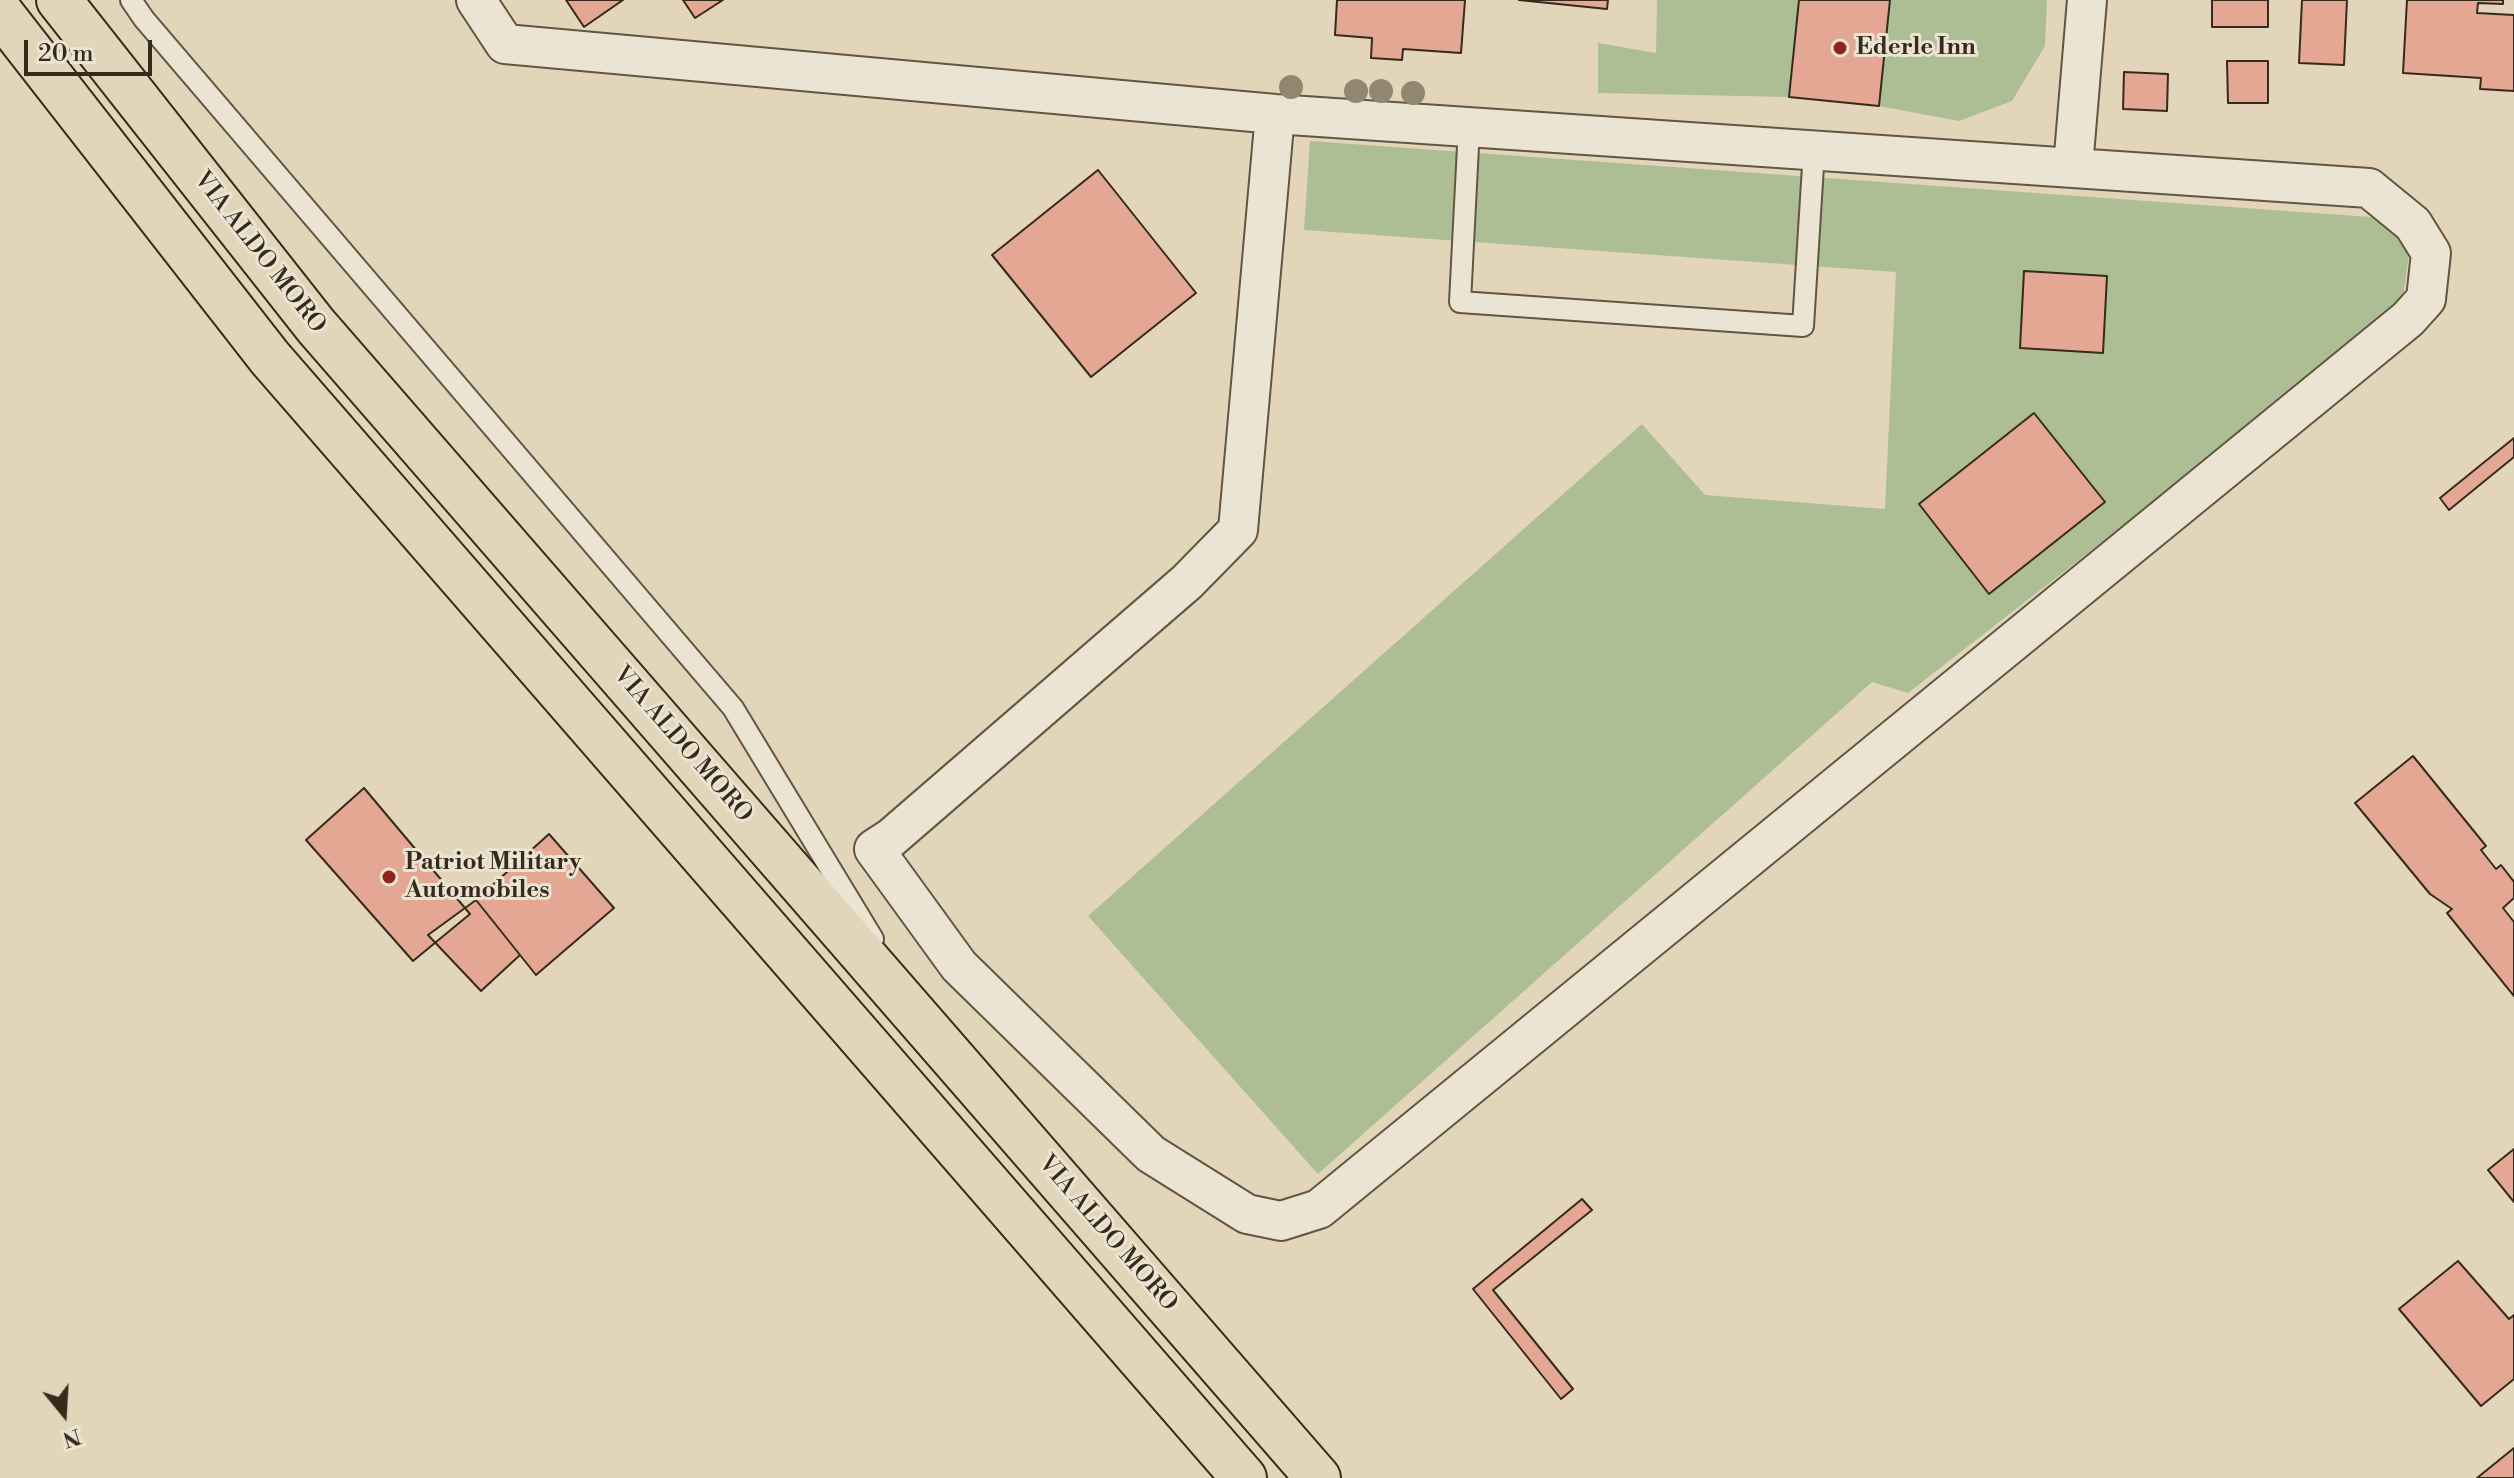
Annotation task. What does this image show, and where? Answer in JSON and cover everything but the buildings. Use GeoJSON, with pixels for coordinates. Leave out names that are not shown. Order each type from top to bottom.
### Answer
{"type":"FeatureCollection","features":[{"type":"Feature","properties":{"kind":"main road","name":"VIA ALDO MORO"},"geometry":{"type":"LineString","coordinates":[[59,0],[316,326],[1318,1478]]}},
{"type":"Feature","properties":{"kind":"main road"},"geometry":{"type":"LineString","coordinates":[[0,12],[270,358],[1244,1478]]}},
{"type":"Feature","properties":{"kind":"street"},"geometry":{"type":"LineString","coordinates":[[476,0],[505,44],[1275,114],[2369,188],[2413,224],[2431,253],[2426,299],[2408,319],[1319,1209],[1281,1221],[1247,1214],[1151,1154],[959,966],[874,849],[891,838],[1187,582],[1238,530],[1275,114]]}},
{"type":"Feature","properties":{"kind":"street"},"geometry":{"type":"LineString","coordinates":[[2073,167],[2087,0]]}},
{"type":"Feature","properties":{"kind":"lane"},"geometry":{"type":"LineString","coordinates":[[131,0],[154,31],[733,708],[921,1020]]}},
{"type":"Feature","properties":{"kind":"lane"},"geometry":{"type":"LineString","coordinates":[[1469,127],[1460,302],[1787,325],[1803,326],[1814,150]]}},
{"type":"Feature","properties":{"kind":"green space"},"geometry":{"type":"Polygon","coordinates":[[[1657,0],[1799,0],[1789,97],[1598,93],[1598,43],[1656,53],[1657,0]]]}},
{"type":"Feature","properties":{"kind":"green space"},"geometry":{"type":"Polygon","coordinates":[[[1890,0],[2047,0],[2045,46],[2012,101],[1959,121],[1879,106],[1890,0]]]}},
{"type":"Feature","properties":{"kind":"green space"},"geometry":{"type":"Polygon","coordinates":[[[1310,141],[2384,218],[2409,254],[2403,298],[2273,409],[1908,693],[1872,682],[1318,1174],[1088,916],[1642,424],[1705,495],[1885,509],[1896,272],[1304,230],[1310,141]]]}},
{"type":"Feature","properties":{"kind":"place","name":"Ederle Inn"},"geometry":{"type":"Point","coordinates":[1840,48]}},
{"type":"Feature","properties":{"kind":"place","name":"Patriot Military Automobiles"},"geometry":{"type":"Point","coordinates":[389,877]}}]}
